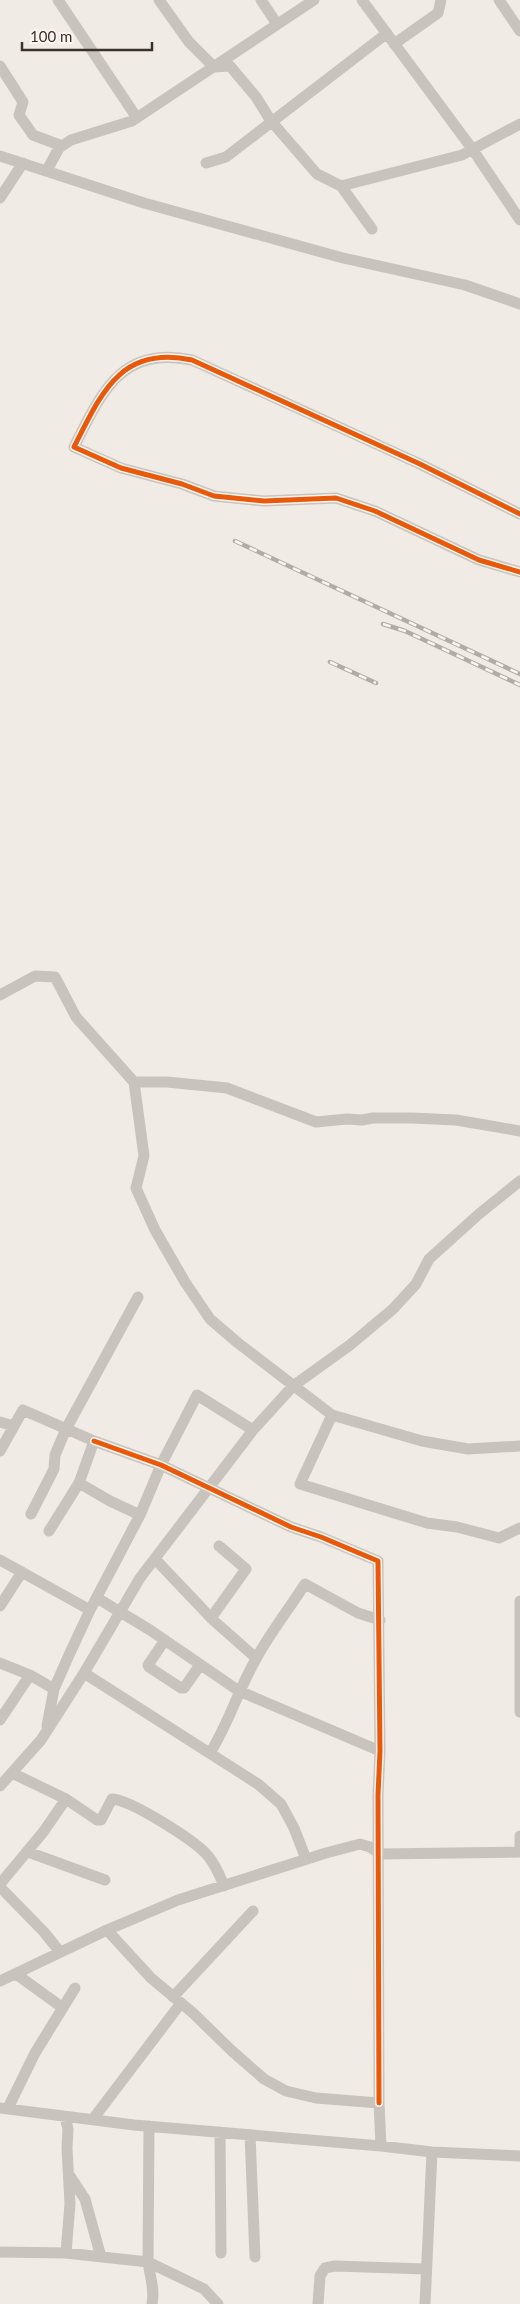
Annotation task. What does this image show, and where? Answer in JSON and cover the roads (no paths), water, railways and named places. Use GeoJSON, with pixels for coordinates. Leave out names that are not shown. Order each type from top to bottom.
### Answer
{"type":"FeatureCollection","features":[{"type":"Feature","properties":{"kind":"street"},"geometry":{"type":"LineString","coordinates":[[58,0],[137,118]]}},
{"type":"Feature","properties":{"kind":"street"},"geometry":{"type":"LineString","coordinates":[[159,0],[189,42],[214,67],[230,66],[256,97],[271,121],[317,174],[342,186],[372,229]]}},
{"type":"Feature","properties":{"kind":"street"},"geometry":{"type":"LineString","coordinates":[[261,0],[277,24]]}},
{"type":"Feature","properties":{"kind":"street"},"geometry":{"type":"LineString","coordinates":[[47,170],[59,148],[71,140],[132,121],[314,0]]}},
{"type":"Feature","properties":{"kind":"street"},"geometry":{"type":"LineString","coordinates":[[362,0],[473,150],[520,220]]}},
{"type":"Feature","properties":{"kind":"street"},"geometry":{"type":"LineString","coordinates":[[394,44],[438,13],[440,0]]}},
{"type":"Feature","properties":{"kind":"street"},"geometry":{"type":"LineString","coordinates":[[499,0],[520,31]]}},
{"type":"Feature","properties":{"kind":"street"},"geometry":{"type":"LineString","coordinates":[[206,163],[226,157],[271,121],[351,63],[386,34]]}},
{"type":"Feature","properties":{"kind":"street"},"geometry":{"type":"LineString","coordinates":[[0,66],[23,102],[19,115],[32,134],[62,146]]}},
{"type":"Feature","properties":{"kind":"street"},"geometry":{"type":"LineString","coordinates":[[342,186],[462,155],[520,124]]}},
{"type":"Feature","properties":{"kind":"street"},"geometry":{"type":"LineString","coordinates":[[0,156],[144,203],[343,258],[465,285],[520,304]]}},
{"type":"Feature","properties":{"kind":"street"},"geometry":{"type":"LineString","coordinates":[[0,198],[24,163]]}},
{"type":"Feature","properties":{"kind":"street"},"geometry":{"type":"LineString","coordinates":[[520,514],[420,464],[192,360],[183,358],[165,357],[147,360],[130,367],[114,379],[100,394],[74,447],[121,468],[182,484],[214,496],[264,501],[336,498],[375,511],[480,560],[520,572]]}},
{"type":"Feature","properties":{"kind":"street"},"geometry":{"type":"LineString","coordinates":[[0,995],[35,976],[55,977],[76,1017],[134,1082],[144,1156],[136,1188],[154,1230],[210,1319],[238,1343],[332,1415],[422,1441],[459,1448],[499,1449],[520,1446]]}},
{"type":"Feature","properties":{"kind":"street"},"geometry":{"type":"LineString","coordinates":[[134,1082],[168,1082],[227,1088],[316,1122],[347,1119],[412,1118],[456,1120],[520,1131]]}},
{"type":"Feature","properties":{"kind":"street"},"geometry":{"type":"LineString","coordinates":[[224,1886],[215,1865],[207,1854],[191,1841],[139,1808],[112,1799],[101,1820],[97,1820],[66,1799],[4,1779],[28,1756],[46,1731],[84,1673],[120,1611],[155,1559],[253,1430],[293,1386],[350,1345],[393,1309],[416,1284],[429,1259],[479,1214],[520,1181]]}},
{"type":"Feature","properties":{"kind":"street"},"geometry":{"type":"LineString","coordinates":[[31,1514],[54,1469],[55,1454],[66,1429],[138,1297]]}},
{"type":"Feature","properties":{"kind":"street"},"geometry":{"type":"LineString","coordinates":[[46,1731],[54,1689],[90,1610],[140,1515],[161,1465],[197,1395],[253,1430]]}},
{"type":"Feature","properties":{"kind":"street"},"geometry":{"type":"LineString","coordinates":[[0,1451],[23,1410],[94,1441],[161,1465],[292,1527],[321,1536],[378,1561],[380,1620],[378,1685],[380,1751],[378,1795],[380,1854],[379,2103],[381,2146]]}},
{"type":"Feature","properties":{"kind":"street"},"geometry":{"type":"LineString","coordinates":[[332,1415],[300,1484],[427,1523],[499,1538],[520,1528]]}},
{"type":"Feature","properties":{"kind":"street"},"geometry":{"type":"LineString","coordinates":[[0,1422],[14,1426]]}},
{"type":"Feature","properties":{"kind":"street"},"geometry":{"type":"LineString","coordinates":[[49,1531],[79,1483],[94,1441]]}},
{"type":"Feature","properties":{"kind":"street"},"geometry":{"type":"LineString","coordinates":[[79,1483],[110,1501],[140,1515]]}},
{"type":"Feature","properties":{"kind":"street"},"geometry":{"type":"LineString","coordinates":[[211,1618],[246,1569],[219,1546]]}},
{"type":"Feature","properties":{"kind":"street"},"geometry":{"type":"LineString","coordinates":[[155,1559],[211,1618],[256,1658]]}},
{"type":"Feature","properties":{"kind":"street"},"geometry":{"type":"LineString","coordinates":[[0,1560],[90,1610]]}},
{"type":"Feature","properties":{"kind":"street"},"geometry":{"type":"LineString","coordinates":[[0,1606],[22,1572]]}},
{"type":"Feature","properties":{"kind":"street"},"geometry":{"type":"LineString","coordinates":[[210,1753],[225,1729],[239,1691],[256,1658],[305,1584],[358,1613],[380,1620]]}},
{"type":"Feature","properties":{"kind":"street"},"geometry":{"type":"LineString","coordinates":[[98,1598],[165,1640],[239,1691],[380,1751]]}},
{"type":"Feature","properties":{"kind":"street"},"geometry":{"type":"LineString","coordinates":[[520,1601],[520,1712]]}},
{"type":"Feature","properties":{"kind":"street"},"geometry":{"type":"LineString","coordinates":[[165,1640],[148,1664],[149,1667],[181,1688],[184,1688],[200,1665]]}},
{"type":"Feature","properties":{"kind":"street"},"geometry":{"type":"LineString","coordinates":[[0,1663],[30,1675],[54,1689]]}},
{"type":"Feature","properties":{"kind":"street"},"geometry":{"type":"LineString","coordinates":[[84,1673],[258,1784],[281,1804],[294,1828],[306,1859]]}},
{"type":"Feature","properties":{"kind":"street"},"geometry":{"type":"LineString","coordinates":[[0,1720],[30,1675]]}},
{"type":"Feature","properties":{"kind":"street"},"geometry":{"type":"LineString","coordinates":[[60,1952],[44,1932],[0,1886],[28,1852],[66,1799]]}},
{"type":"Feature","properties":{"kind":"street"},"geometry":{"type":"LineString","coordinates":[[0,1981],[108,1930],[178,1900],[306,1859],[360,1844],[370,1847],[380,1854],[520,1852],[520,1836]]}},
{"type":"Feature","properties":{"kind":"street"},"geometry":{"type":"LineString","coordinates":[[28,1852],[105,1880]]}},
{"type":"Feature","properties":{"kind":"street"},"geometry":{"type":"LineString","coordinates":[[93,2119],[177,2000],[253,1910]]}},
{"type":"Feature","properties":{"kind":"street"},"geometry":{"type":"LineString","coordinates":[[108,1930],[151,1978],[264,2079],[286,2091],[316,2098],[379,2103]]}},
{"type":"Feature","properties":{"kind":"street"},"geometry":{"type":"LineString","coordinates":[[16,1974],[64,2008]]}},
{"type":"Feature","properties":{"kind":"street"},"geometry":{"type":"LineString","coordinates":[[75,1988],[4,2108],[149,2126],[432,2152],[520,2156]]}},
{"type":"Feature","properties":{"kind":"street"},"geometry":{"type":"LineString","coordinates":[[65,2117],[68,2129],[67,2148],[70,2204],[66,2254]]}},
{"type":"Feature","properties":{"kind":"street"},"geometry":{"type":"LineString","coordinates":[[149,2126],[148,2262],[151,2284],[154,2290],[152,2304]]}},
{"type":"Feature","properties":{"kind":"street"},"geometry":{"type":"LineString","coordinates":[[220,2132],[221,2253]]}},
{"type":"Feature","properties":{"kind":"street"},"geometry":{"type":"LineString","coordinates":[[250,2135],[255,2257]]}},
{"type":"Feature","properties":{"kind":"street"},"geometry":{"type":"LineString","coordinates":[[425,2304],[432,2152]]}},
{"type":"Feature","properties":{"kind":"street"},"geometry":{"type":"LineString","coordinates":[[69,2174],[85,2199],[101,2257]]}},
{"type":"Feature","properties":{"kind":"street"},"geometry":{"type":"LineString","coordinates":[[0,2252],[66,2254],[148,2262],[204,2289],[218,2304]]}},
{"type":"Feature","properties":{"kind":"street"},"geometry":{"type":"LineString","coordinates":[[318,2304],[320,2276],[325,2268],[335,2266],[426,2269]]}},
{"type":"Feature","properties":{"kind":"railway"},"geometry":{"type":"LineString","coordinates":[[235,541],[520,674]]}},
{"type":"Feature","properties":{"kind":"railway"},"geometry":{"type":"LineString","coordinates":[[383,624],[405,631],[520,685]]}},
{"type":"Feature","properties":{"kind":"railway"},"geometry":{"type":"LineString","coordinates":[[330,662],[376,683]]}}]}
